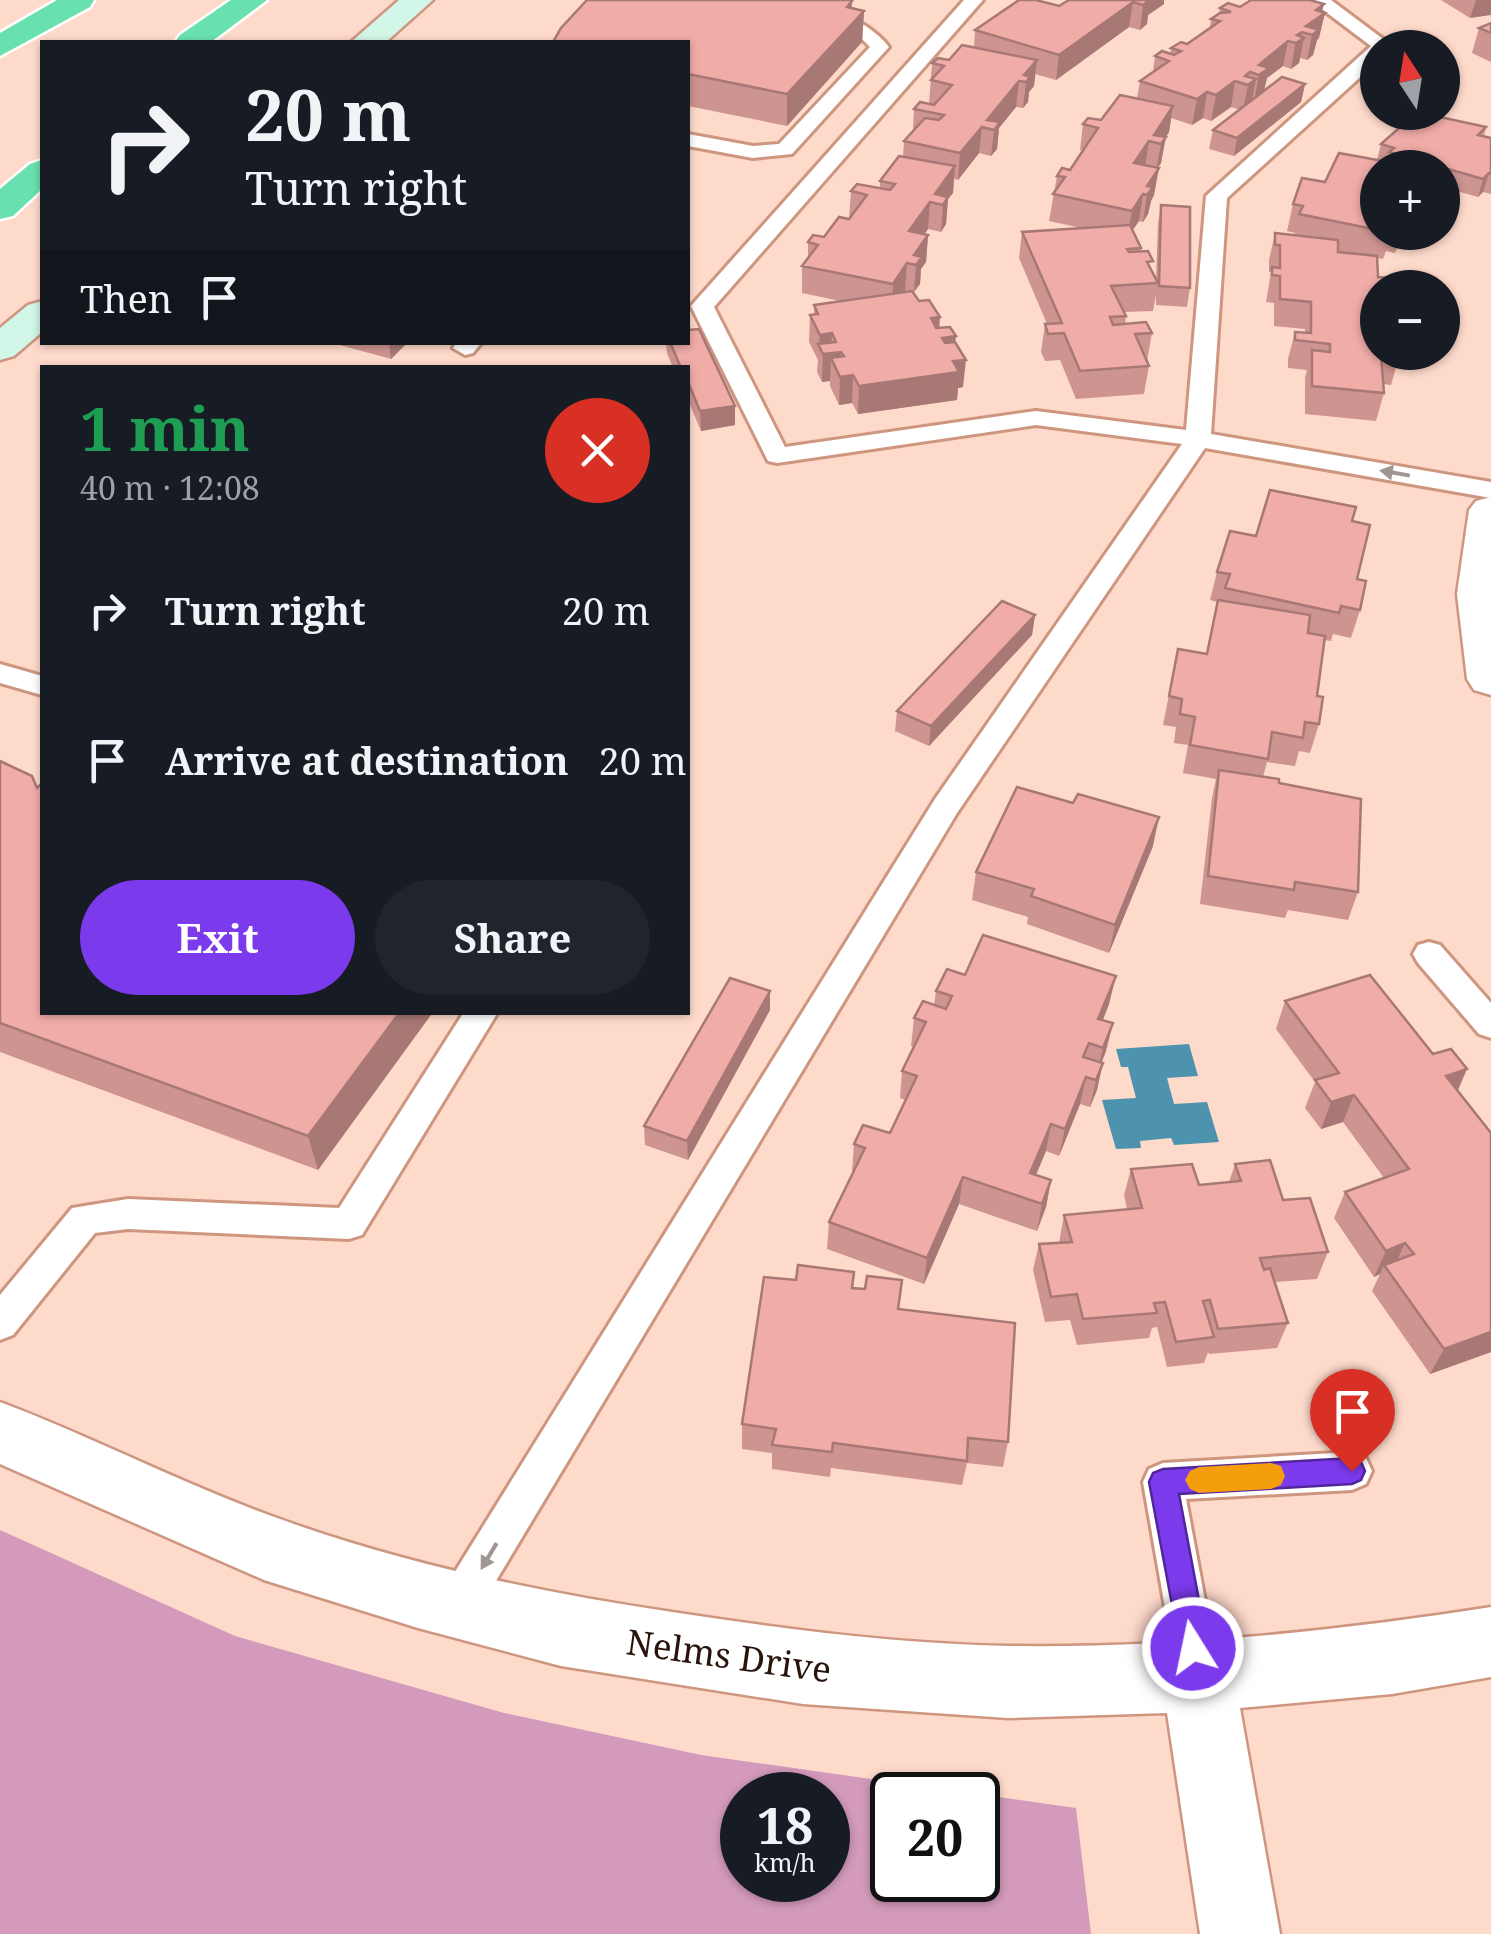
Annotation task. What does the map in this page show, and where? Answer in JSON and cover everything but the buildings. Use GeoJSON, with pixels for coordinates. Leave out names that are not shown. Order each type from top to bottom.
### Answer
{"type":"FeatureCollection","features":[{"type":"Feature","properties":{"kind":"highway"},"geometry":{"type":"LineString","coordinates":[[194,40],[252,0]]}},
{"type":"Feature","properties":{"kind":"highway"},"geometry":{"type":"LineString","coordinates":[[64,40],[94,5]]}},
{"type":"Feature","properties":{"kind":"highway"},"geometry":{"type":"LineString","coordinates":[[7,60],[94,5]]}},
{"type":"Feature","properties":{"kind":"highway"},"geometry":{"type":"LineString","coordinates":[[7,60],[40,56]]}},
{"type":"Feature","properties":{"kind":"highway"},"geometry":{"type":"LineString","coordinates":[[0,181],[40,151]]}},
{"type":"Feature","properties":{"kind":"highway"},"geometry":{"type":"LineString","coordinates":[[0,208],[40,173]]}},
{"type":"Feature","properties":{"kind":"main road"},"geometry":{"type":"LineString","coordinates":[[369,40],[418,0]]}},
{"type":"Feature","properties":{"kind":"main road"},"geometry":{"type":"LineString","coordinates":[[0,348],[40,315]]}},
{"type":"Feature","properties":{"kind":"street"},"geometry":{"type":"LineString","coordinates":[[1491,510],[1478,567],[1481,631],[1491,679]]}},
{"type":"Feature","properties":{"kind":"street","name":"Nelms Drive"},"geometry":{"type":"LineString","coordinates":[[0,1432],[264,1547],[458,1605],[561,1631],[802,1668],[1008,1682],[1198,1676],[1392,1658],[1491,1642]]}},
{"type":"Feature","properties":{"kind":"street"},"geometry":{"type":"LineString","coordinates":[[1198,1676],[1240,1934]]}},
{"type":"Feature","properties":{"kind":"lane"},"geometry":{"type":"LineString","coordinates":[[690,140],[753,152],[785,150],[880,47],[865,31],[784,0]]}},
{"type":"Feature","properties":{"kind":"lane"},"geometry":{"type":"LineString","coordinates":[[974,0],[702,306],[777,456],[1036,418],[1198,439],[1491,490]]}},
{"type":"Feature","properties":{"kind":"lane"},"geometry":{"type":"LineString","coordinates":[[1318,0],[1361,30]]}},
{"type":"Feature","properties":{"kind":"lane"},"geometry":{"type":"LineString","coordinates":[[458,1605],[946,806],[1198,439],[1217,196],[1360,65]]}},
{"type":"Feature","properties":{"kind":"lane"},"geometry":{"type":"LineString","coordinates":[[0,673],[40,685]]}},
{"type":"Feature","properties":{"kind":"lane"},"geometry":{"type":"LineString","coordinates":[[1430,954],[1491,1024]]}},
{"type":"Feature","properties":{"kind":"lane"},"geometry":{"type":"LineString","coordinates":[[0,1323],[85,1219],[128,1214],[349,1224],[480,1015]]}},
{"type":"Feature","properties":{"kind":"lane"},"geometry":{"type":"LineString","coordinates":[[1198,1676],[1163,1482],[1352,1471]]}},
{"type":"Feature","properties":{"kind":"shaded area"},"geometry":{"type":"Polygon","coordinates":[[[0,1530],[235,1636],[504,1713],[701,1755],[821,1772],[720,1772],[720,1902],[850,1902],[850,1776],[870,1779],[870,1902],[1000,1902],[1000,1797],[1076,1808],[1091,1934],[0,1934],[0,1530]]]}},
{"type":"Feature","properties":{"kind":"water"},"geometry":{"type":"Polygon","coordinates":[[[1189,1044],[1198,1076],[1167,1078],[1174,1104],[1207,1102],[1219,1142],[1174,1145],[1171,1138],[1140,1141],[1141,1148],[1116,1149],[1102,1100],[1136,1098],[1128,1067],[1121,1067],[1116,1049],[1189,1044]]]}},
{"type":"Feature","properties":{"kind":"slow traffic"},"geometry":{"type":"LineString","coordinates":[[1199,1480],[1271,1476]]}},
{"type":"Feature","properties":{"kind":"route"},"geometry":{"type":"LineString","coordinates":[[1193,1648],[1163,1482],[1352,1471]]}}]}
